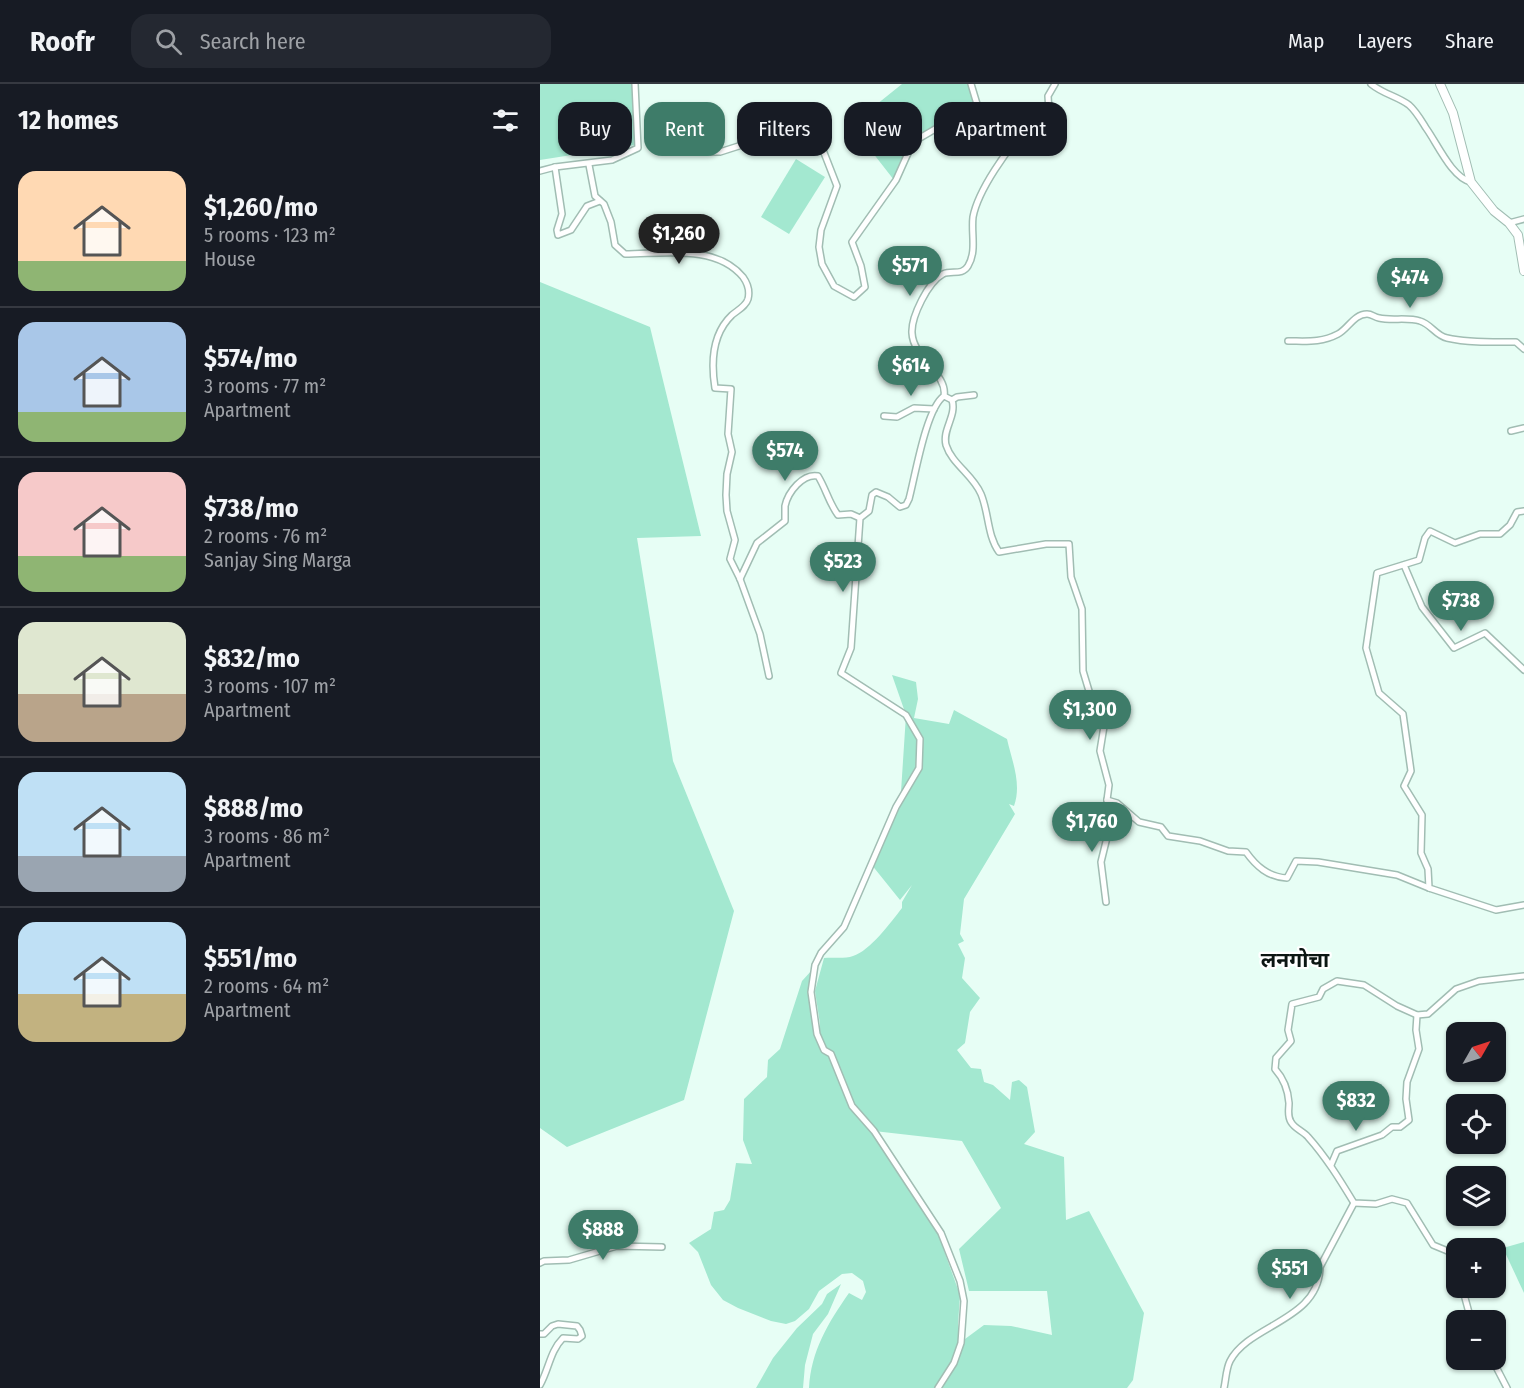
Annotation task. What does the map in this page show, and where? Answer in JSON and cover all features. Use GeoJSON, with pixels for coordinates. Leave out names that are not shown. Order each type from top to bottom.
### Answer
{"type":"FeatureCollection","features":[{"type":"Feature","properties":{"kind":"street"},"geometry":{"type":"LineString","coordinates":[[540,171],[612,160],[638,148],[636,84]]}},
{"type":"Feature","properties":{"kind":"street"},"geometry":{"type":"LineString","coordinates":[[971,84],[976,102]]}},
{"type":"Feature","properties":{"kind":"street"},"geometry":{"type":"LineString","coordinates":[[1048,102],[1048,96],[1055,84]]}},
{"type":"Feature","properties":{"kind":"street"},"geometry":{"type":"LineString","coordinates":[[1371,84],[1379,91],[1410,106],[1445,159],[1467,182],[1471,182]]}},
{"type":"Feature","properties":{"kind":"street"},"geometry":{"type":"LineString","coordinates":[[1440,84],[1453,113],[1471,182],[1494,211],[1509,223],[1518,235],[1524,271]]}},
{"type":"Feature","properties":{"kind":"street"},"geometry":{"type":"LineString","coordinates":[[725,150],[745,144],[770,128],[790,125],[806,129],[821,145],[837,186],[821,230],[819,247],[822,264],[834,286],[854,297],[865,287],[861,266],[852,242],[896,180],[913,142],[934,130]]}},
{"type":"Feature","properties":{"kind":"street"},"geometry":{"type":"LineString","coordinates":[[944,396],[945,388],[941,381],[918,352],[912,334],[915,313],[931,286],[943,274],[963,272],[967,268],[973,255],[973,220],[977,200],[1004,156]]}},
{"type":"Feature","properties":{"kind":"street"},"geometry":{"type":"LineString","coordinates":[[589,165],[596,196],[611,222],[615,245],[625,254],[695,254],[728,264],[747,282],[748,301],[724,324],[720,331],[713,352],[713,367],[715,388],[731,389],[728,434],[732,452],[727,474],[726,495],[727,511],[735,540],[730,559],[740,579],[760,634],[769,676]]}},
{"type":"Feature","properties":{"kind":"street"},"geometry":{"type":"LineString","coordinates":[[555,167],[562,214],[557,230],[558,235],[571,230],[587,206],[600,201]]}},
{"type":"Feature","properties":{"kind":"street"},"geometry":{"type":"LineString","coordinates":[[1509,223],[1524,219]]}},
{"type":"Feature","properties":{"kind":"street"},"geometry":{"type":"LineString","coordinates":[[1288,341],[1309,343],[1335,336],[1363,313],[1379,318],[1419,320],[1445,338],[1516,342],[1524,349]]}},
{"type":"Feature","properties":{"kind":"street"},"geometry":{"type":"LineString","coordinates":[[952,400],[957,397],[974,395]]}},
{"type":"Feature","properties":{"kind":"street"},"geometry":{"type":"LineString","coordinates":[[944,396],[952,400],[955,408],[946,433],[946,444],[972,478],[981,494],[994,544],[999,552],[1046,544],[1069,544],[1071,577],[1082,609],[1083,672],[1089,691],[1105,720],[1100,751],[1109,785],[1107,800],[1111,821],[1101,862],[1106,902]]}},
{"type":"Feature","properties":{"kind":"street"},"geometry":{"type":"LineString","coordinates":[[938,1388],[954,1363],[962,1343],[964,1300],[960,1281],[941,1233],[874,1131],[852,1106],[831,1054],[824,1050],[817,1034],[811,992],[815,965],[821,953],[844,927],[897,807],[919,768],[920,739],[906,715],[841,673],[851,648],[860,518],[869,511],[872,495],[876,492],[888,497],[900,507],[906,505],[928,422],[939,399],[944,396]]}},
{"type":"Feature","properties":{"kind":"street"},"geometry":{"type":"LineString","coordinates":[[884,416],[897,417],[914,408],[934,409]]}},
{"type":"Feature","properties":{"kind":"street"},"geometry":{"type":"LineString","coordinates":[[1511,431],[1524,428]]}},
{"type":"Feature","properties":{"kind":"street"},"geometry":{"type":"LineString","coordinates":[[740,579],[757,543],[785,521],[785,503],[805,477],[818,476],[825,488],[828,502],[838,515],[851,514],[860,518]]}},
{"type":"Feature","properties":{"kind":"street"},"geometry":{"type":"LineString","coordinates":[[1430,888],[1428,869],[1421,852],[1422,815],[1404,786],[1411,771],[1403,714],[1379,693],[1366,648],[1377,573],[1419,560],[1425,538],[1430,531],[1455,543],[1480,534],[1500,534],[1510,525],[1517,512],[1524,511]]}},
{"type":"Feature","properties":{"kind":"street"},"geometry":{"type":"LineString","coordinates":[[1404,565],[1422,607],[1454,648],[1485,633],[1524,670]]}},
{"type":"Feature","properties":{"kind":"street"},"geometry":{"type":"LineString","coordinates":[[1107,800],[1117,803],[1139,822],[1161,827],[1168,836],[1200,841],[1228,851],[1246,852],[1265,872],[1281,878],[1287,878],[1296,861],[1318,862],[1397,875],[1496,910],[1524,905]]}},
{"type":"Feature","properties":{"kind":"street"},"geometry":{"type":"LineString","coordinates":[[1354,1203],[1331,1165],[1307,1135],[1297,1129],[1288,1119],[1289,1102],[1284,1079],[1275,1069],[1276,1058],[1291,1041],[1288,1030],[1292,1004],[1319,997],[1323,988],[1337,981],[1364,985],[1409,1013],[1428,1014],[1456,989],[1479,981],[1524,976]]}},
{"type":"Feature","properties":{"kind":"street"},"geometry":{"type":"LineString","coordinates":[[1331,1165],[1337,1151],[1383,1135],[1392,1127],[1400,1127],[1410,1120],[1406,1099],[1407,1082],[1418,1057],[1417,1015]]}},
{"type":"Feature","properties":{"kind":"street"},"geometry":{"type":"LineString","coordinates":[[1354,1203],[1376,1204],[1392,1199],[1407,1203],[1433,1245],[1446,1250]]}},
{"type":"Feature","properties":{"kind":"street"},"geometry":{"type":"LineString","coordinates":[[1224,1388],[1229,1362],[1235,1353],[1243,1345],[1286,1318],[1316,1290],[1320,1279],[1320,1267],[1354,1203]]}},
{"type":"Feature","properties":{"kind":"street"},"geometry":{"type":"LineString","coordinates":[[540,1263],[569,1260],[617,1246],[662,1248]]}},
{"type":"Feature","properties":{"kind":"street"},"geometry":{"type":"LineString","coordinates":[[540,1334],[544,1334],[552,1326],[558,1324],[577,1326],[582,1336],[578,1340],[563,1338],[554,1346],[540,1385]]}},
{"type":"Feature","properties":{"kind":"street"},"geometry":{"type":"LineString","coordinates":[[1498,1370],[1507,1388]]}},
{"type":"Feature","properties":{"kind":"green space"},"geometry":{"type":"Polygon","coordinates":[[[540,84],[639,84],[635,145],[632,145],[632,102],[558,102],[558,156],[565,156],[540,160],[540,84]]]}},
{"type":"Feature","properties":{"kind":"green space"},"geometry":{"type":"Polygon","coordinates":[[[902,84],[969,84],[976,102],[934,102],[934,129],[922,135],[922,102],[880,102],[902,84]]]}},
{"type":"Feature","properties":{"kind":"green space"},"geometry":{"type":"Polygon","coordinates":[[[875,156],[905,156],[894,180],[875,156]]]}},
{"type":"Feature","properties":{"kind":"green space"},"geometry":{"type":"Polygon","coordinates":[[[796,159],[825,177],[789,234],[761,217],[796,159]]]}},
{"type":"Feature","properties":{"kind":"green space"},"geometry":{"type":"Polygon","coordinates":[[[540,282],[650,327],[701,536],[637,538],[673,761],[734,911],[684,1100],[567,1147],[540,1128],[540,282]]]}},
{"type":"Feature","properties":{"kind":"green space"},"geometry":{"type":"Polygon","coordinates":[[[892,675],[916,682],[918,699],[914,718],[949,724],[954,710],[1007,739],[1017,781],[1014,806],[1009,804],[1015,814],[964,899],[960,934],[964,941],[958,944],[965,958],[962,978],[980,998],[970,1012],[965,1043],[957,1050],[971,1068],[981,1069],[984,1082],[993,1085],[1010,1100],[1012,1082],[1019,1080],[1027,1087],[1035,1132],[1024,1144],[1064,1157],[1066,1220],[1089,1211],[1144,1313],[1133,1380],[1127,1388],[809,1388],[813,1362],[822,1338],[849,1293],[862,1300],[866,1292],[863,1281],[852,1273],[842,1274],[819,1291],[809,1309],[795,1321],[786,1324],[771,1321],[723,1300],[711,1285],[698,1252],[689,1243],[711,1229],[714,1212],[724,1210],[730,1200],[736,1163],[752,1164],[743,1140],[744,1099],[767,1077],[768,1060],[780,1049],[802,981],[812,970],[809,992],[818,1036],[820,1024],[815,991],[824,958],[843,958],[860,953],[880,935],[902,908],[902,902],[912,885],[900,900],[871,864],[900,807],[906,715],[892,675]],[[874,1131],[937,1231],[960,1295],[958,1324],[961,1346],[965,1339],[984,1325],[1011,1326],[1052,1335],[1047,1291],[969,1291],[959,1249],[1001,1208],[962,1141],[874,1131]]]}},
{"type":"Feature","properties":{"kind":"green space"},"geometry":{"type":"Polygon","coordinates":[[[1524,1242],[1524,1293],[1506,1254],[1506,1247],[1524,1242]]]}},
{"type":"Feature","properties":{"kind":"green space"},"geometry":{"type":"Polygon","coordinates":[[[841,1284],[828,1314],[813,1334],[805,1365],[803,1388],[756,1388],[773,1358],[797,1328],[822,1304],[827,1294],[841,1284]]]}},
{"type":"Feature","properties":{"kind":"district","name":"लनगोचा"},"geometry":{"type":"Point","coordinates":[1295,960]}}]}
